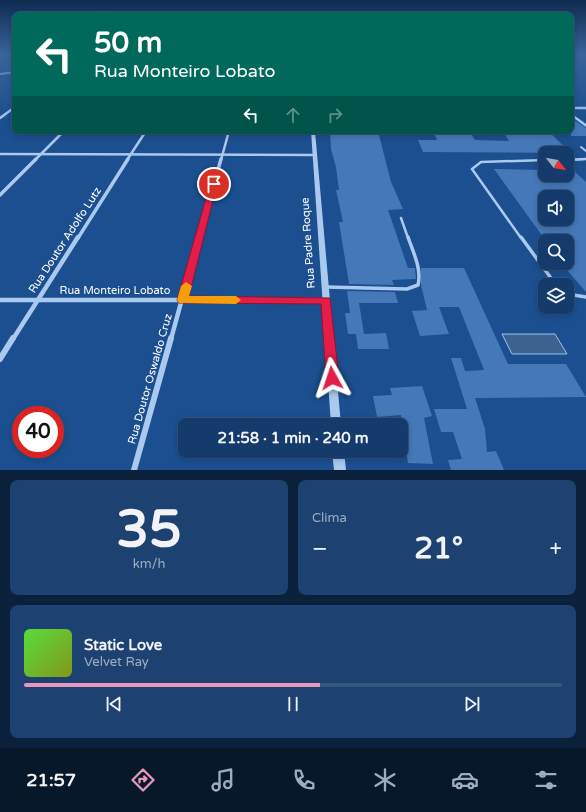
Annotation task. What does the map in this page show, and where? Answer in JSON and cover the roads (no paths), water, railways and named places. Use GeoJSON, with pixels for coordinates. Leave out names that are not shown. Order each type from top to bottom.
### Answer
{"type":"FeatureCollection","features":[{"type":"Feature","properties":{"kind":"street"},"geometry":{"type":"LineString","coordinates":[[574,108],[586,108]]}},
{"type":"Feature","properties":{"kind":"street"},"geometry":{"type":"LineString","coordinates":[[0,118],[12,109]]}},
{"type":"Feature","properties":{"kind":"street"},"geometry":{"type":"LineString","coordinates":[[574,119],[586,126]]}},
{"type":"Feature","properties":{"kind":"street"},"geometry":{"type":"LineString","coordinates":[[0,195],[61,134]]}},
{"type":"Feature","properties":{"kind":"street","name":"Rua Doutor Adolfo Lutz"},"geometry":{"type":"LineString","coordinates":[[0,359],[144,134]]}},
{"type":"Feature","properties":{"kind":"street","name":"Rua Doutor Oswaldo Cruz"},"geometry":{"type":"LineString","coordinates":[[134,470],[228,134]]}},
{"type":"Feature","properties":{"kind":"street","name":"Rua Padre Roque"},"geometry":{"type":"LineString","coordinates":[[313,134],[335,418]]}},
{"type":"Feature","properties":{"kind":"street"},"geometry":{"type":"LineString","coordinates":[[0,154],[130,156],[314,155]]}},
{"type":"Feature","properties":{"kind":"street","name":"Rua Monteiro Lobato"},"geometry":{"type":"LineString","coordinates":[[0,300],[326,300]]}},
{"type":"Feature","properties":{"kind":"street"},"geometry":{"type":"LineString","coordinates":[[339,458],[340,470]]}},
{"type":"Feature","properties":{"kind":"lane"},"geometry":{"type":"LineString","coordinates":[[581,147],[586,151]]}},
{"type":"Feature","properties":{"kind":"lane"},"geometry":{"type":"LineString","coordinates":[[574,160],[586,159]]}},
{"type":"Feature","properties":{"kind":"lane"},"geometry":{"type":"LineString","coordinates":[[538,160],[481,162],[472,169],[551,278]]}},
{"type":"Feature","properties":{"kind":"lane"},"geometry":{"type":"LineString","coordinates":[[325,287],[407,289],[418,285],[420,277],[419,269],[401,218]]}},
{"type":"Feature","properties":{"kind":"lane"},"geometry":{"type":"LineString","coordinates":[[574,295],[586,297]]}},
{"type":"Feature","properties":{"kind":"water"},"geometry":{"type":"Polygon","coordinates":[[[502,334],[555,334],[567,354],[512,354],[502,334]]]}}]}
